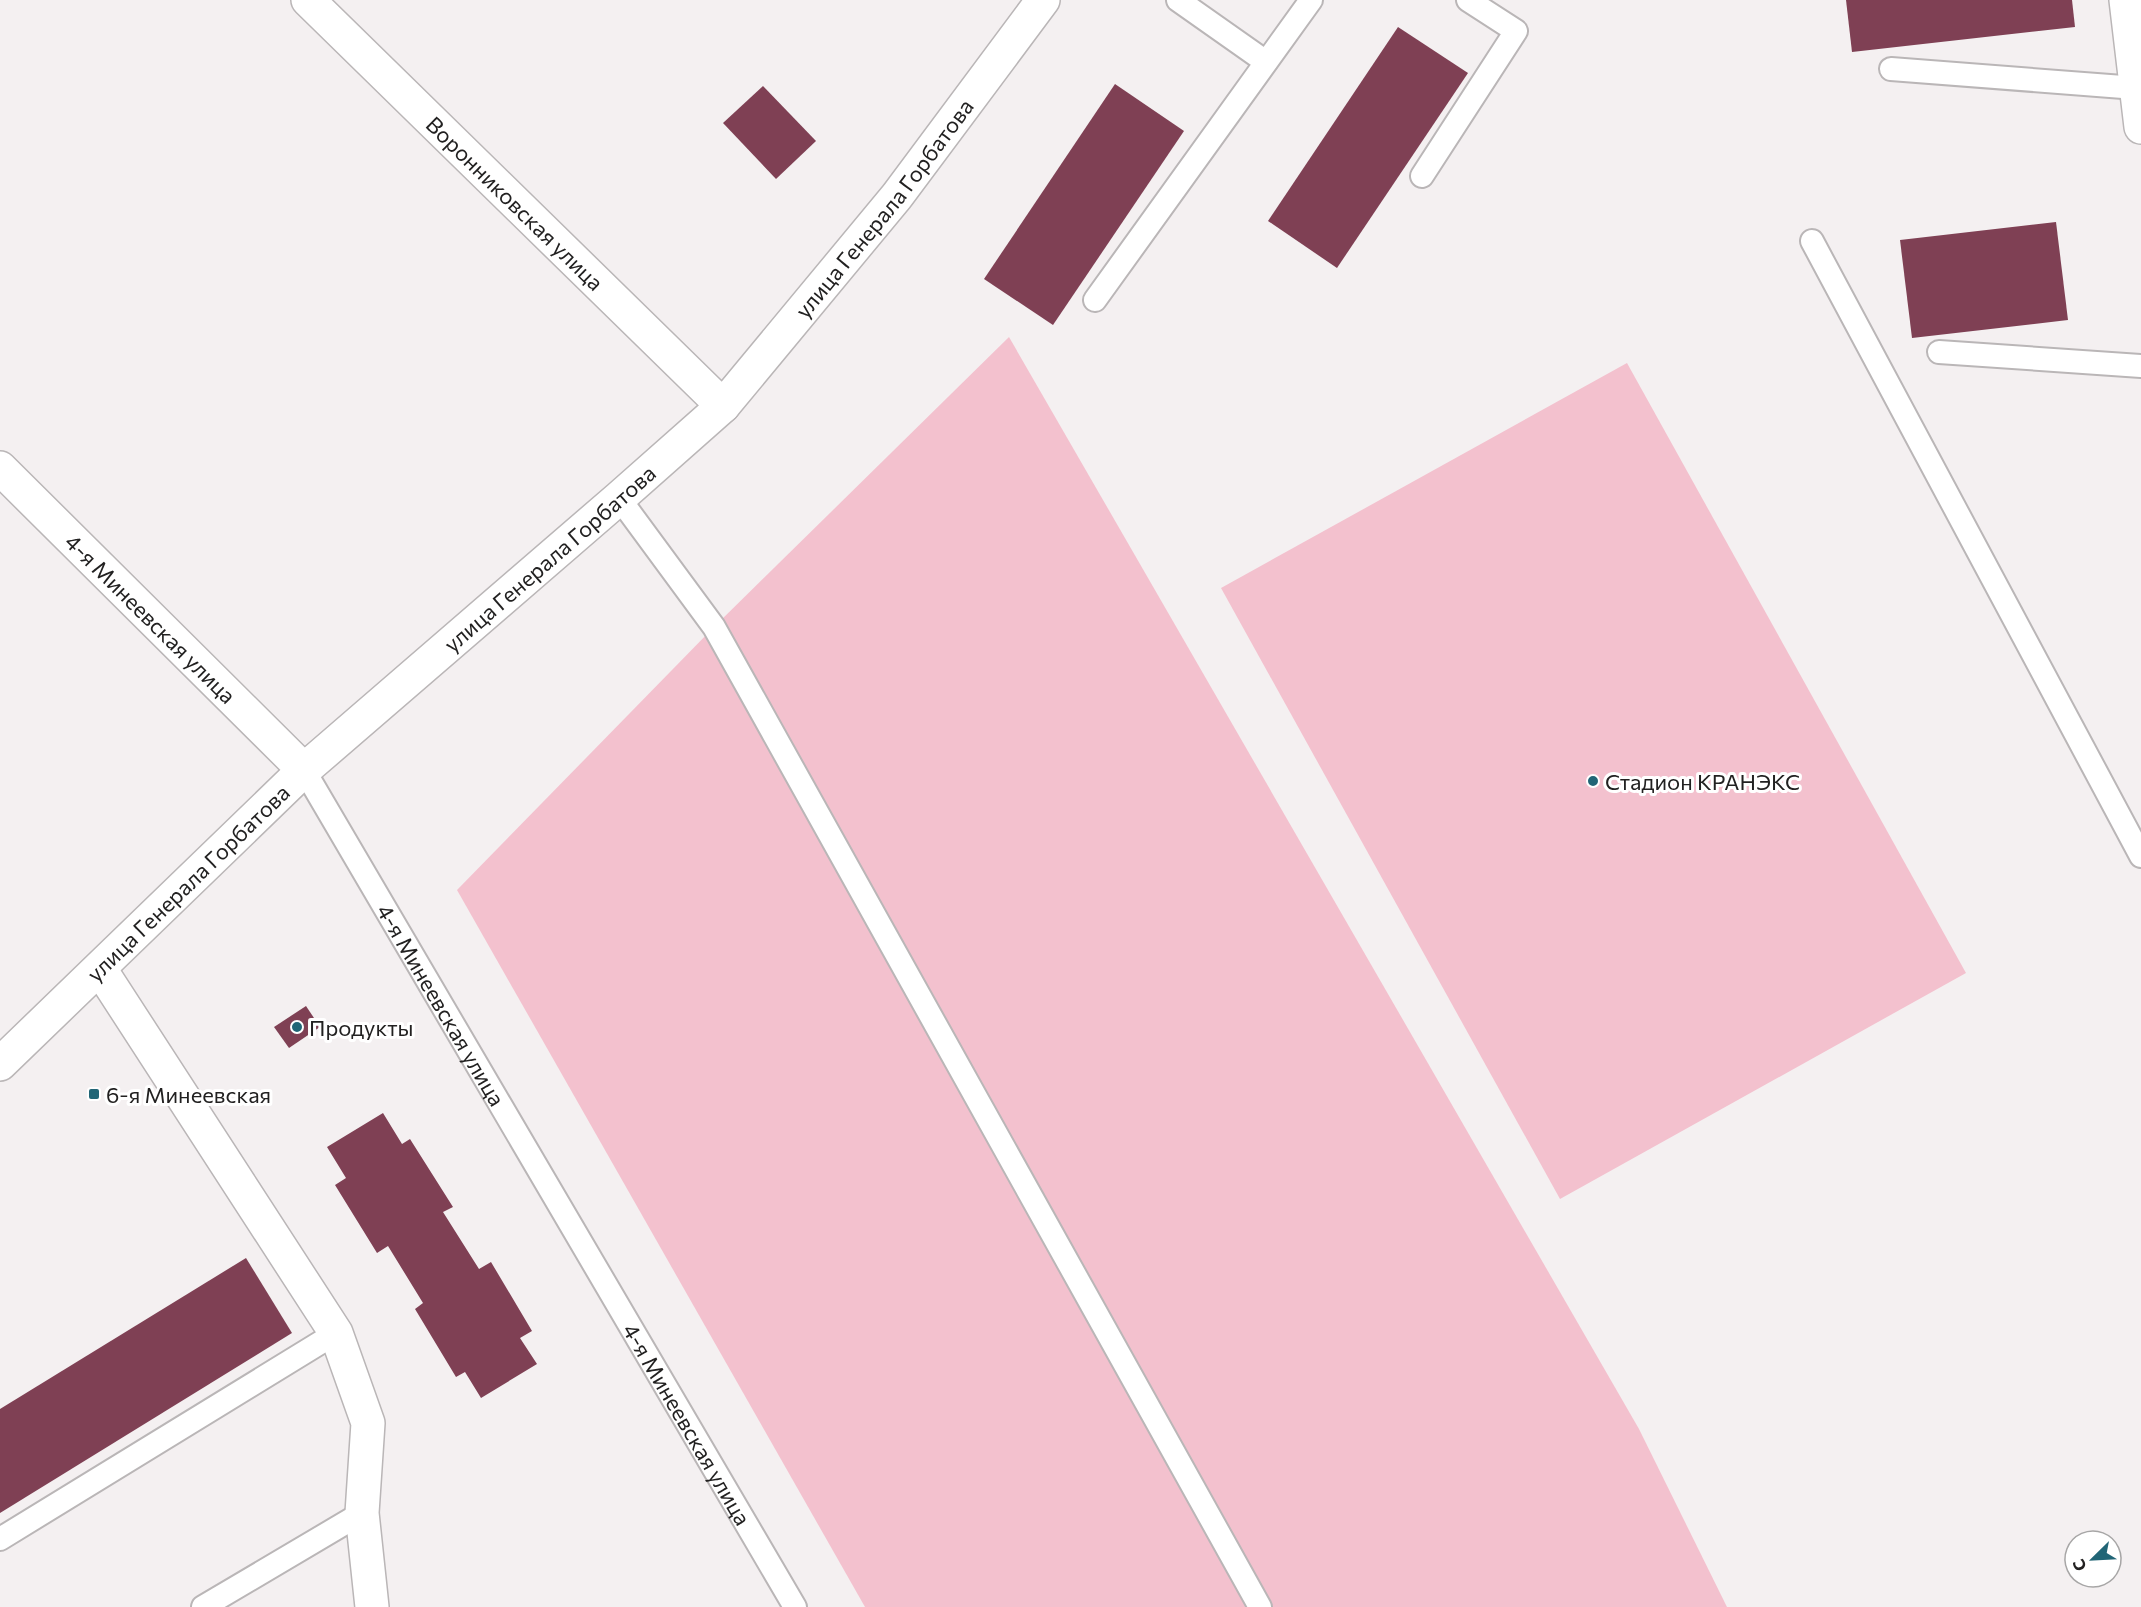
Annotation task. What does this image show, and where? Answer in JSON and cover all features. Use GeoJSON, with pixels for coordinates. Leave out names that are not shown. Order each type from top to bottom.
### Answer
{"type":"FeatureCollection","features":[{"type":"Feature","properties":{"kind":"street","name":"Воронниковская улица"},"geometry":{"type":"LineString","coordinates":[[308,0],[723,406]]}},
{"type":"Feature","properties":{"kind":"street"},"geometry":{"type":"LineString","coordinates":[[2126,0],[2141,127]]}},
{"type":"Feature","properties":{"kind":"street","name":"улица Генерала Горбатова"},"geometry":{"type":"LineString","coordinates":[[0,1064],[303,770],[723,406],[897,196],[1034,4]]}},
{"type":"Feature","properties":{"kind":"street","name":"4-я Минеевская улица"},"geometry":{"type":"LineString","coordinates":[[0,468],[303,770]]}},
{"type":"Feature","properties":{"kind":"street"},"geometry":{"type":"LineString","coordinates":[[100,969],[336,1333],[368,1424],[362,1513],[372,1607]]}},
{"type":"Feature","properties":{"kind":"lane"},"geometry":{"type":"LineString","coordinates":[[1178,0],[1266,62]]}},
{"type":"Feature","properties":{"kind":"lane"},"geometry":{"type":"LineString","coordinates":[[1095,300],[1311,0]]}},
{"type":"Feature","properties":{"kind":"lane"},"geometry":{"type":"LineString","coordinates":[[1422,176],[1516,31],[1468,0]]}},
{"type":"Feature","properties":{"kind":"lane"},"geometry":{"type":"LineString","coordinates":[[1891,69],[2136,88]]}},
{"type":"Feature","properties":{"kind":"lane"},"geometry":{"type":"LineString","coordinates":[[1812,241],[2141,856]]}},
{"type":"Feature","properties":{"kind":"lane"},"geometry":{"type":"LineString","coordinates":[[1939,352],[2141,366]]}},
{"type":"Feature","properties":{"kind":"lane"},"geometry":{"type":"LineString","coordinates":[[619,498],[714,627],[1260,1607]]}},
{"type":"Feature","properties":{"kind":"lane","name":"4-я Минеевская улица"},"geometry":{"type":"LineString","coordinates":[[303,770],[795,1607]]}},
{"type":"Feature","properties":{"kind":"lane"},"geometry":{"type":"LineString","coordinates":[[0,1539],[336,1333]]}},
{"type":"Feature","properties":{"kind":"lane"},"geometry":{"type":"LineString","coordinates":[[203,1607],[362,1513]]}},
{"type":"Feature","properties":{"kind":"shaded area"},"geometry":{"type":"Polygon","coordinates":[[[1009,337],[1639,1429],[1727,1607],[865,1607],[457,890],[714,627],[1009,337]]]}},
{"type":"Feature","properties":{"kind":"shaded area","name":"Стадион КРАНЭКС"},"geometry":{"type":"Polygon","coordinates":[[[1627,363],[1966,973],[1560,1199],[1221,588],[1627,363]]]}},
{"type":"Feature","properties":{"kind":"building"},"geometry":{"type":"Polygon","coordinates":[[[1846,0],[2072,0],[2075,27],[1852,52],[1846,0]]]}},
{"type":"Feature","properties":{"kind":"building"},"geometry":{"type":"Polygon","coordinates":[[[1398,27],[1468,73],[1337,268],[1268,221],[1398,27]]]}},
{"type":"Feature","properties":{"kind":"building"},"geometry":{"type":"Polygon","coordinates":[[[1115,84],[1184,131],[1053,325],[984,279],[1115,84]]]}},
{"type":"Feature","properties":{"kind":"building"},"geometry":{"type":"Polygon","coordinates":[[[763,86],[816,141],[776,179],[723,123],[763,86]]]}},
{"type":"Feature","properties":{"kind":"building"},"geometry":{"type":"Polygon","coordinates":[[[2056,222],[2068,320],[1912,338],[1900,240],[2056,222]]]}},
{"type":"Feature","properties":{"kind":"building","name":"Продукты"},"geometry":{"type":"Polygon","coordinates":[[[306,1006],[320,1027],[289,1048],[274,1027],[306,1006]]]}},
{"type":"Feature","properties":{"kind":"building"},"geometry":{"type":"Polygon","coordinates":[[[383,1113],[402,1144],[410,1139],[453,1207],[443,1212],[479,1269],[491,1262],[532,1331],[520,1338],[537,1364],[481,1398],[465,1372],[456,1377],[415,1309],[423,1303],[388,1246],[377,1253],[335,1185],[346,1178],[327,1147],[383,1113]]]}},
{"type":"Feature","properties":{"kind":"building"},"geometry":{"type":"Polygon","coordinates":[[[246,1258],[292,1333],[0,1513],[0,1409],[246,1258]]]}},
{"type":"Feature","properties":{"kind":"place","name":"Стадион КРАНЭКС"},"geometry":{"type":"Point","coordinates":[1593,781]}},
{"type":"Feature","properties":{"kind":"place","name":"Продукты"},"geometry":{"type":"Point","coordinates":[297,1027]}},
{"type":"Feature","properties":{"kind":"place","name":"6-я Минеевская"},"geometry":{"type":"Point","coordinates":[94,1094]}}]}
